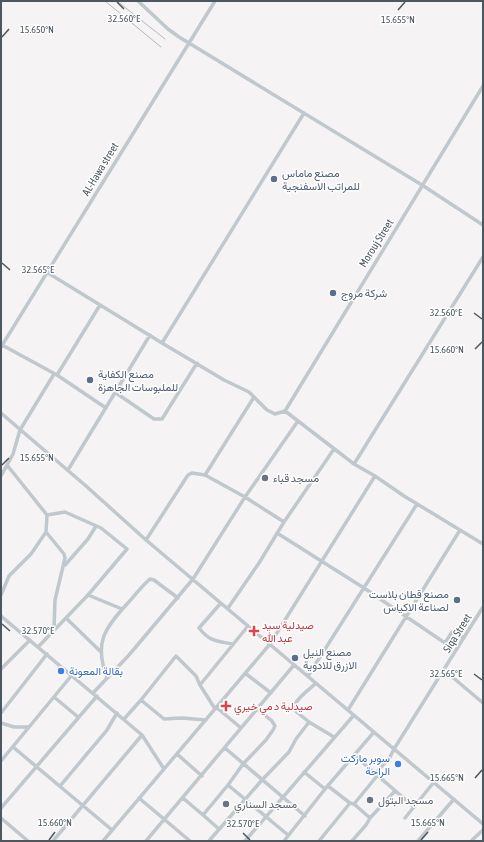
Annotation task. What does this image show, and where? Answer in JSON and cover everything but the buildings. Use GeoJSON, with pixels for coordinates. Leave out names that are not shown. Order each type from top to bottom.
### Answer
{"type":"FeatureCollection","features":[{"type":"Feature","properties":{"kind":"street"},"geometry":{"type":"LineString","coordinates":[[138,1],[168,29],[190,44],[422,185],[483,225]]}},
{"type":"Feature","properties":{"kind":"street","name":"AL-Hawa street"},"geometry":{"type":"LineString","coordinates":[[2,346],[190,44],[215,1]]}},
{"type":"Feature","properties":{"kind":"street","name":"Morouj Street"},"geometry":{"type":"LineString","coordinates":[[285,411],[483,86]]}},
{"type":"Feature","properties":{"kind":"street"},"geometry":{"type":"LineString","coordinates":[[162,343],[304,113]]}},
{"type":"Feature","properties":{"kind":"street"},"geometry":{"type":"LineString","coordinates":[[354,464],[483,257]]}},
{"type":"Feature","properties":{"kind":"street"},"geometry":{"type":"LineString","coordinates":[[48,273],[224,380],[249,392],[271,413],[275,414],[285,411],[354,464],[483,544]]}},
{"type":"Feature","properties":{"kind":"street"},"geometry":{"type":"LineString","coordinates":[[1,476],[13,454],[20,430],[100,304]]}},
{"type":"Feature","properties":{"kind":"street"},"geometry":{"type":"LineString","coordinates":[[68,470],[150,335]]}},
{"type":"Feature","properties":{"kind":"street"},"geometry":{"type":"LineString","coordinates":[[2,346],[56,375],[106,408]]}},
{"type":"Feature","properties":{"kind":"street"},"geometry":{"type":"LineString","coordinates":[[116,393],[154,419],[162,419],[197,363]]}},
{"type":"Feature","properties":{"kind":"street"},"geometry":{"type":"LineString","coordinates":[[205,476],[254,397]]}},
{"type":"Feature","properties":{"kind":"street"},"geometry":{"type":"LineString","coordinates":[[1,414],[68,470],[146,540],[483,824]]}},
{"type":"Feature","properties":{"kind":"street"},"geometry":{"type":"LineString","coordinates":[[1,808],[78,717],[107,678],[129,655],[193,579],[245,498],[298,421]]}},
{"type":"Feature","properties":{"kind":"street"},"geometry":{"type":"LineString","coordinates":[[228,608],[334,449]]}},
{"type":"Feature","properties":{"kind":"street"},"geometry":{"type":"LineString","coordinates":[[1,595],[9,576],[31,554],[46,532],[47,515],[7,465]]}},
{"type":"Feature","properties":{"kind":"street"},"geometry":{"type":"LineString","coordinates":[[146,540],[188,475],[192,473],[205,476],[284,522]]}},
{"type":"Feature","properties":{"kind":"street"},"geometry":{"type":"LineString","coordinates":[[103,841],[270,644],[375,476]]}},
{"type":"Feature","properties":{"kind":"street"},"geometry":{"type":"LineString","coordinates":[[308,676],[417,504]]}},
{"type":"Feature","properties":{"kind":"street"},"geometry":{"type":"LineString","coordinates":[[38,646],[88,595],[127,549],[108,532],[65,512],[47,515]]}},
{"type":"Feature","properties":{"kind":"street"},"geometry":{"type":"LineString","coordinates":[[63,568],[88,539],[96,526]]}},
{"type":"Feature","properties":{"kind":"street"},"geometry":{"type":"LineString","coordinates":[[348,710],[460,530]]}},
{"type":"Feature","properties":{"kind":"street"},"geometry":{"type":"LineString","coordinates":[[46,532],[64,554],[65,558],[55,600],[54,629]]}},
{"type":"Feature","properties":{"kind":"street"},"geometry":{"type":"LineString","coordinates":[[277,533],[364,588],[445,643],[452,632],[464,638]]}},
{"type":"Feature","properties":{"kind":"street"},"geometry":{"type":"LineString","coordinates":[[107,678],[101,660],[103,635],[122,609],[150,579],[154,580],[178,598]]}},
{"type":"Feature","properties":{"kind":"street"},"geometry":{"type":"LineString","coordinates":[[88,595],[122,609]]}},
{"type":"Feature","properties":{"kind":"street"},"geometry":{"type":"LineString","coordinates":[[221,603],[199,628],[206,636],[214,640],[234,644]]}},
{"type":"Feature","properties":{"kind":"street","name":"Siqa Street"},"geometry":{"type":"LineString","coordinates":[[319,841],[352,804],[390,757],[482,610]]}},
{"type":"Feature","properties":{"kind":"street"},"geometry":{"type":"LineString","coordinates":[[1,617],[72,674],[142,735],[164,769]]}},
{"type":"Feature","properties":{"kind":"street"},"geometry":{"type":"LineString","coordinates":[[66,618],[101,653]]}},
{"type":"Feature","properties":{"kind":"street"},"geometry":{"type":"LineString","coordinates":[[200,685],[248,626]]}},
{"type":"Feature","properties":{"kind":"street"},"geometry":{"type":"LineString","coordinates":[[1,669],[30,640]]}},
{"type":"Feature","properties":{"kind":"street"},"geometry":{"type":"LineString","coordinates":[[1,713],[47,654]]}},
{"type":"Feature","properties":{"kind":"street"},"geometry":{"type":"LineString","coordinates":[[124,719],[176,656],[196,676],[200,685],[216,708],[241,728]]}},
{"type":"Feature","properties":{"kind":"street"},"geometry":{"type":"LineString","coordinates":[[147,841],[294,665]]}},
{"type":"Feature","properties":{"kind":"street"},"geometry":{"type":"LineString","coordinates":[[444,670],[483,704]]}},
{"type":"Feature","properties":{"kind":"street"},"geometry":{"type":"LineString","coordinates":[[245,673],[271,694]]}},
{"type":"Feature","properties":{"kind":"street"},"geometry":{"type":"LineString","coordinates":[[1,762],[72,674]]}},
{"type":"Feature","properties":{"kind":"street"},"geometry":{"type":"LineString","coordinates":[[316,683],[293,707],[296,712],[309,722],[334,737]]}},
{"type":"Feature","properties":{"kind":"street"},"geometry":{"type":"LineString","coordinates":[[54,697],[78,717]]}},
{"type":"Feature","properties":{"kind":"street"},"geometry":{"type":"LineString","coordinates":[[141,700],[164,719],[182,718],[206,720]]}},
{"type":"Feature","properties":{"kind":"street"},"geometry":{"type":"LineString","coordinates":[[202,815],[228,785],[243,764],[266,740],[273,730],[275,726],[272,721],[257,709]]}},
{"type":"Feature","properties":{"kind":"street"},"geometry":{"type":"LineString","coordinates":[[60,786],[107,730],[117,713]]}},
{"type":"Feature","properties":{"kind":"street"},"geometry":{"type":"LineString","coordinates":[[245,841],[354,715]]}},
{"type":"Feature","properties":{"kind":"street"},"geometry":{"type":"LineString","coordinates":[[209,841],[244,799],[289,752],[296,739],[309,722]]}},
{"type":"Feature","properties":{"kind":"street"},"geometry":{"type":"LineString","coordinates":[[1,723],[9,727],[28,727]]}},
{"type":"Feature","properties":{"kind":"street"},"geometry":{"type":"LineString","coordinates":[[284,841],[326,788],[374,732]]}},
{"type":"Feature","properties":{"kind":"street"},"geometry":{"type":"LineString","coordinates":[[53,841],[142,735]]}},
{"type":"Feature","properties":{"kind":"street"},"geometry":{"type":"LineString","coordinates":[[13,746],[112,830]]}},
{"type":"Feature","properties":{"kind":"street"},"geometry":{"type":"LineString","coordinates":[[225,748],[305,816]]}},
{"type":"Feature","properties":{"kind":"street"},"geometry":{"type":"LineString","coordinates":[[177,754],[202,776]]}},
{"type":"Feature","properties":{"kind":"street"},"geometry":{"type":"LineString","coordinates":[[354,755],[414,807]]}},
{"type":"Feature","properties":{"kind":"street"},"geometry":{"type":"LineString","coordinates":[[304,772],[370,818]]}},
{"type":"Feature","properties":{"kind":"street"},"geometry":{"type":"LineString","coordinates":[[405,818],[434,782]]}},
{"type":"Feature","properties":{"kind":"street"},"geometry":{"type":"LineString","coordinates":[[228,785],[288,835]]}},
{"type":"Feature","properties":{"kind":"street"},"geometry":{"type":"LineString","coordinates":[[352,841],[370,818],[395,791]]}},
{"type":"Feature","properties":{"kind":"street"},"geometry":{"type":"LineString","coordinates":[[139,798],[190,841]]}},
{"type":"Feature","properties":{"kind":"street"},"geometry":{"type":"LineString","coordinates":[[183,798],[219,829]]}},
{"type":"Feature","properties":{"kind":"street"},"geometry":{"type":"LineString","coordinates":[[418,841],[454,799]]}},
{"type":"Feature","properties":{"kind":"street"},"geometry":{"type":"LineString","coordinates":[[1,818],[28,841]]}},
{"type":"Feature","properties":{"kind":"street"},"geometry":{"type":"LineString","coordinates":[[472,841],[483,830]]}},
{"type":"Feature","properties":{"kind":"street"},"geometry":{"type":"LineString","coordinates":[[20,841],[23,837]]}},
{"type":"Feature","properties":{"kind":"railway"},"geometry":{"type":"LineString","coordinates":[[105,1],[161,47]]}},
{"type":"Feature","properties":{"kind":"railway"},"geometry":{"type":"LineString","coordinates":[[117,1],[165,39]]}},
{"type":"Feature","properties":{"kind":"place","name":"مصنع ماماس للمراتب الاسفنجية"},"geometry":{"type":"Point","coordinates":[274,179]}},
{"type":"Feature","properties":{"kind":"place","name":"شركة مروج"},"geometry":{"type":"Point","coordinates":[333,293]}},
{"type":"Feature","properties":{"kind":"place","name":"مصنع الكفاية للملبوسات الجاهزة"},"geometry":{"type":"Point","coordinates":[90,380]}},
{"type":"Feature","properties":{"kind":"place","name":"مسجد قباء"},"geometry":{"type":"Point","coordinates":[265,478]}},
{"type":"Feature","properties":{"kind":"place","name":"مصنع قطان بلاست لصناعة الاكياس"},"geometry":{"type":"Point","coordinates":[457,600]}},
{"type":"Feature","properties":{"kind":"place","name":"صيدلية سيد عبد الله"},"geometry":{"type":"Point","coordinates":[254,631]}},
{"type":"Feature","properties":{"kind":"place","name":"مصنع النيل الازرق للادوية"},"geometry":{"type":"Point","coordinates":[295,658]}},
{"type":"Feature","properties":{"kind":"place","name":"بقالة المعونة"},"geometry":{"type":"Point","coordinates":[61,671]}},
{"type":"Feature","properties":{"kind":"place","name":"صيدلية د مي خيري"},"geometry":{"type":"Point","coordinates":[226,706]}},
{"type":"Feature","properties":{"kind":"place","name":"سوبر ماركت الراحة"},"geometry":{"type":"Point","coordinates":[398,764]}},
{"type":"Feature","properties":{"kind":"place","name":"مسجد البتول"},"geometry":{"type":"Point","coordinates":[370,800]}},
{"type":"Feature","properties":{"kind":"place","name":"مسجد السناري"},"geometry":{"type":"Point","coordinates":[226,804]}}]}
